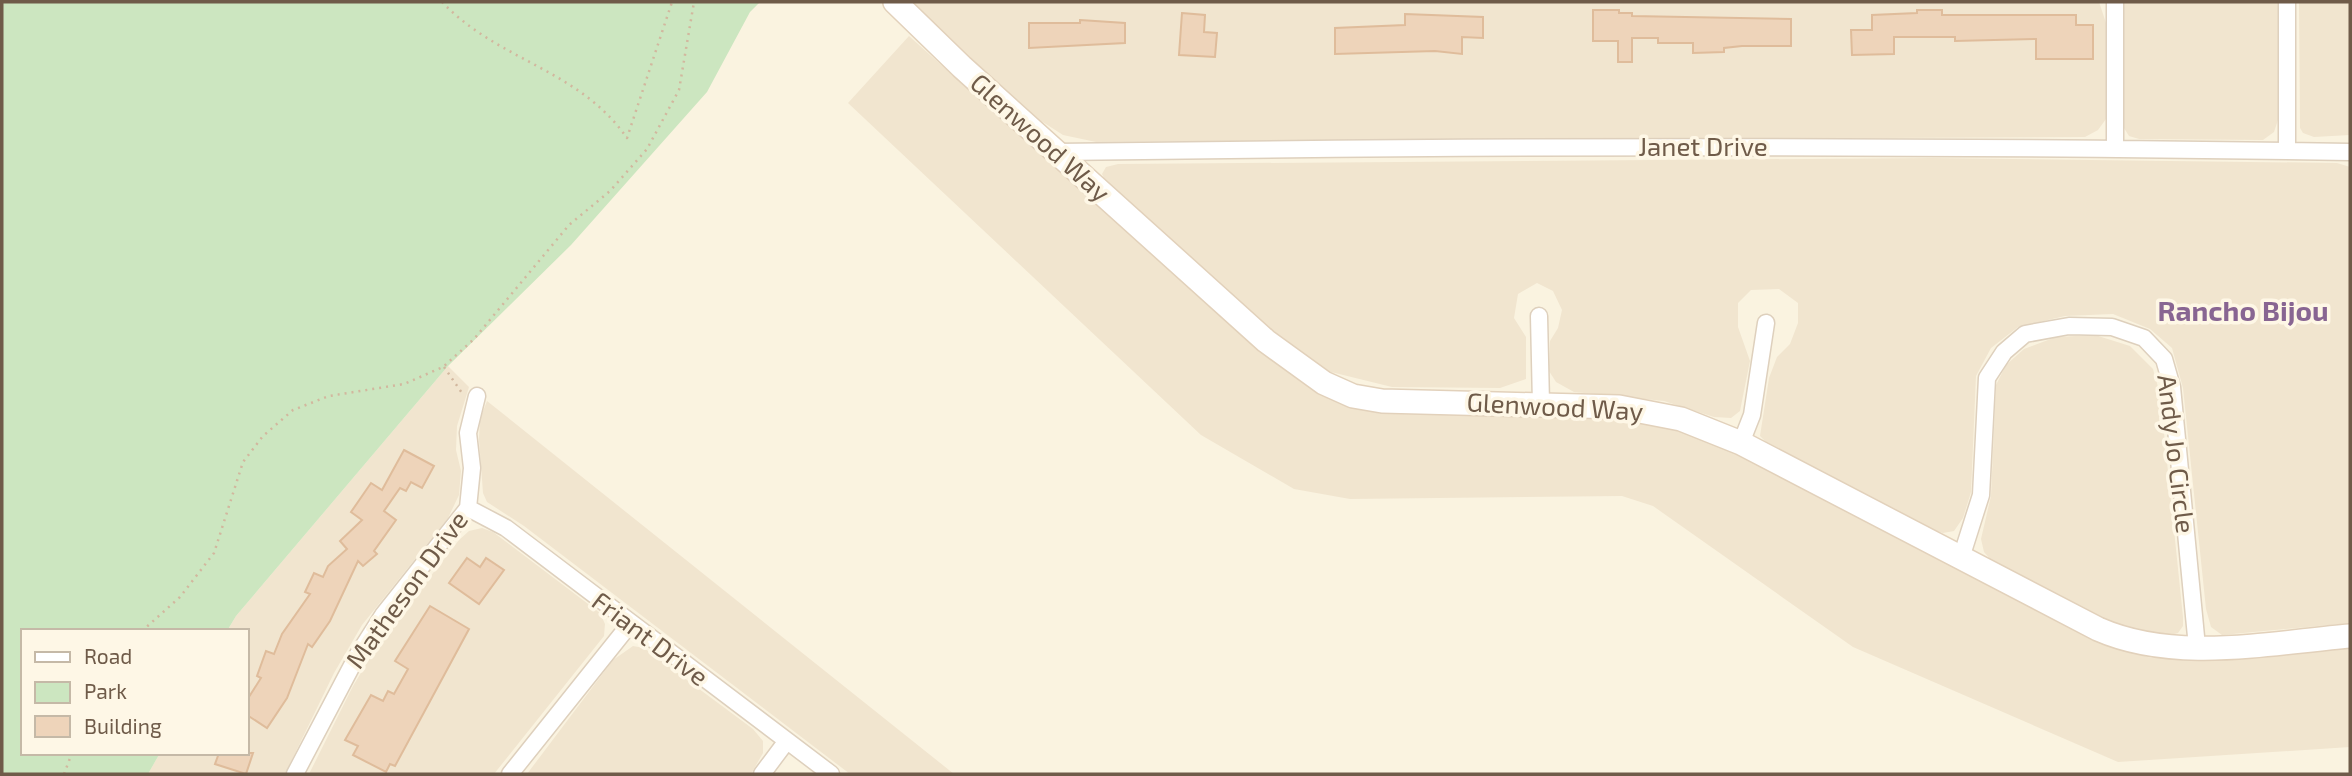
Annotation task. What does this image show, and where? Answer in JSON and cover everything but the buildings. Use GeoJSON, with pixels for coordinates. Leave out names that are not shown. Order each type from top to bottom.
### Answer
{"type":"FeatureCollection","features":[{"type":"Feature","properties":{"kind":"street","name":"Glenwood Way"},"geometry":{"type":"LineString","coordinates":[[895,2],[961,67],[1266,341],[1324,383],[1353,396],[1382,401],[1584,404],[1653,411],[1710,429],[2119,638],[2159,647],[2197,647],[2350,636]]}},
{"type":"Feature","properties":{"kind":"street"},"geometry":{"type":"LineString","coordinates":[[2115,2],[2115,149]]}},
{"type":"Feature","properties":{"kind":"street"},"geometry":{"type":"LineString","coordinates":[[2287,2],[2287,151]]}},
{"type":"Feature","properties":{"kind":"street","name":"Janet Drive"},"geometry":{"type":"LineString","coordinates":[[1056,152],[1443,146],[2350,152]]}},
{"type":"Feature","properties":{"kind":"street"},"geometry":{"type":"LineString","coordinates":[[1539,316],[1541,404]]}},
{"type":"Feature","properties":{"kind":"street"},"geometry":{"type":"LineString","coordinates":[[1741,443],[1752,415],[1766,323]]}},
{"type":"Feature","properties":{"kind":"street","name":"Andy Jo Circle"},"geometry":{"type":"LineString","coordinates":[[1961,558],[1981,495],[1987,378],[2004,352],[2025,334],[2069,327],[2112,327],[2144,338],[2164,359],[2172,387],[2197,647]]}},
{"type":"Feature","properties":{"kind":"street","name":"Matheson Drive"},"geometry":{"type":"LineString","coordinates":[[295,774],[357,656],[383,615],[468,508],[472,479],[468,433],[476,401]]}},
{"type":"Feature","properties":{"kind":"street","name":"Friant Drive"},"geometry":{"type":"LineString","coordinates":[[468,508],[489,516],[506,528],[831,774]]}},
{"type":"Feature","properties":{"kind":"street"},"geometry":{"type":"LineString","coordinates":[[510,774],[630,624]]}},
{"type":"Feature","properties":{"kind":"street"},"geometry":{"type":"LineString","coordinates":[[762,774],[786,742]]}},
{"type":"Feature","properties":{"kind":"path"},"geometry":{"type":"LineString","coordinates":[[442,2],[462,23],[514,56],[564,78],[611,115],[627,138],[672,2]]}},
{"type":"Feature","properties":{"kind":"path"},"geometry":{"type":"LineString","coordinates":[[144,629],[180,597],[214,553],[243,462],[263,436],[293,410],[329,396],[404,384],[443,367],[481,331],[569,225],[610,191],[648,149],[679,90],[694,2]]}},
{"type":"Feature","properties":{"kind":"path"},"geometry":{"type":"LineString","coordinates":[[443,367],[455,386],[476,401]]}},
{"type":"Feature","properties":{"kind":"path"},"geometry":{"type":"LineString","coordinates":[[64,774],[71,755]]}},
{"type":"Feature","properties":{"kind":"shaded area"},"geometry":{"type":"Polygon","coordinates":[[[914,2],[2099,2],[2106,23],[2106,119],[2098,130],[2085,137],[1096,142],[1063,135],[1035,117],[917,11],[914,2]]]}},
{"type":"Feature","properties":{"kind":"shaded area"},"geometry":{"type":"Polygon","coordinates":[[[2121,2],[2278,2],[2278,120],[2274,132],[2263,140],[2139,139],[2129,136],[2122,125],[2121,2]]]}},
{"type":"Feature","properties":{"kind":"shaded area"},"geometry":{"type":"Polygon","coordinates":[[[2299,2],[2350,2],[2350,135],[2314,137],[2303,133],[2300,128],[2299,2]]]}},
{"type":"Feature","properties":{"kind":"shaded area"},"geometry":{"type":"Polygon","coordinates":[[[909,36],[1207,304],[1286,370],[1346,405],[1381,414],[1612,415],[1666,423],[1726,446],[2114,647],[2151,658],[2198,659],[2350,647],[2350,747],[2118,762],[1853,647],[1653,506],[1622,496],[1350,499],[1294,489],[1201,435],[848,103],[909,36]]]}},
{"type":"Feature","properties":{"kind":"shaded area"},"geometry":{"type":"Polygon","coordinates":[[[1932,158],[2337,163],[2350,167],[2350,623],[2222,635],[2211,627],[2206,609],[2183,388],[2172,348],[2150,329],[2113,314],[2065,316],[2018,327],[1991,348],[1976,376],[1971,492],[1963,518],[1954,531],[1943,533],[1928,528],[1769,445],[1760,436],[1769,378],[1777,357],[1790,344],[1798,323],[1798,303],[1779,289],[1751,290],[1738,303],[1738,327],[1750,361],[1740,411],[1731,418],[1714,417],[1664,401],[1574,392],[1556,382],[1549,371],[1550,341],[1558,328],[1562,310],[1553,291],[1537,283],[1518,294],[1514,318],[1526,337],[1526,379],[1500,388],[1392,387],[1331,372],[1301,355],[1107,184],[1102,174],[1106,167],[1118,164],[1932,158]]]}},
{"type":"Feature","properties":{"kind":"shaded area"},"geometry":{"type":"Polygon","coordinates":[[[2095,335],[2130,346],[2153,369],[2160,394],[2183,617],[2183,626],[2178,633],[2165,637],[2140,633],[2106,620],[1992,561],[1984,552],[1981,539],[1991,496],[1996,385],[2006,365],[2024,349],[2056,337],[2095,335]]]}},
{"type":"Feature","properties":{"kind":"shaded area"},"geometry":{"type":"Polygon","coordinates":[[[448,366],[469,387],[457,426],[456,450],[461,471],[459,495],[448,518],[362,625],[334,673],[285,774],[148,774],[159,755],[248,755],[248,629],[228,629],[236,616],[448,366]]]}},
{"type":"Feature","properties":{"kind":"shaded area"},"geometry":{"type":"Polygon","coordinates":[[[487,401],[954,774],[850,774],[524,526],[487,502],[483,493],[479,439],[480,419],[487,401]]]}},
{"type":"Feature","properties":{"kind":"shaded area"},"geometry":{"type":"Polygon","coordinates":[[[482,528],[493,532],[600,613],[605,624],[604,636],[494,774],[309,774],[353,686],[382,638],[459,540],[469,531],[482,528]]]}},
{"type":"Feature","properties":{"kind":"shaded area"},"geometry":{"type":"Polygon","coordinates":[[[633,646],[644,648],[753,729],[763,741],[763,753],[751,774],[527,774],[613,660],[633,646]]]}},
{"type":"Feature","properties":{"kind":"green space"},"geometry":{"type":"Polygon","coordinates":[[[2,2],[760,2],[750,12],[707,92],[571,245],[448,366],[236,616],[228,629],[21,629],[21,755],[159,755],[148,774],[2,774],[2,2]]]}},
{"type":"Feature","properties":{"kind":"district","name":"Rancho Bijou"},"geometry":{"type":"Point","coordinates":[2243,311]}}]}
